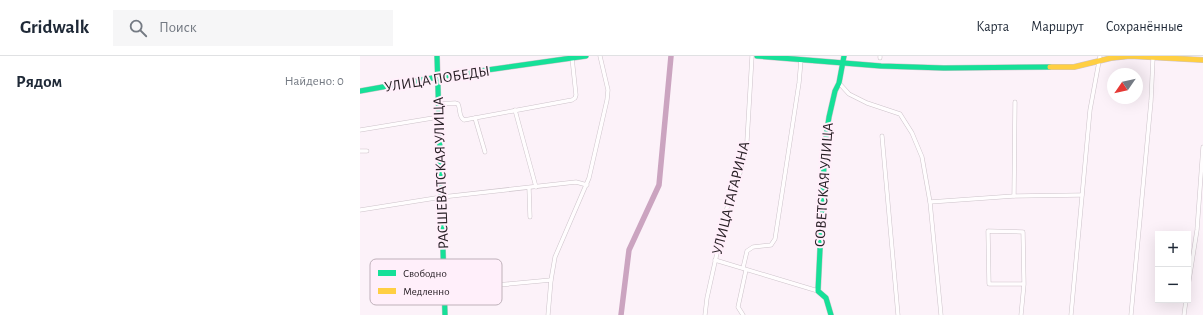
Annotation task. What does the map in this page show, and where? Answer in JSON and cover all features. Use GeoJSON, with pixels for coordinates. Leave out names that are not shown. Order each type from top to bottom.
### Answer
{"type":"FeatureCollection","features":[{"type":"Feature","properties":{"kind":"street","name":"РАСШЕВАТСКАЯ УЛИЦА"},"geometry":{"type":"LineString","coordinates":[[437,56],[444,259]]}},
{"type":"Feature","properties":{"kind":"street","name":"УЛИЦА ПОБЕДЫ"},"geometry":{"type":"LineString","coordinates":[[360,91],[438,77],[586,56]]}},
{"type":"Feature","properties":{"kind":"street"},"geometry":{"type":"LineString","coordinates":[[548,315],[551,280],[555,257],[587,185],[607,100],[608,90],[600,56]]}},
{"type":"Feature","properties":{"kind":"street","name":"УЛИЦА ГАГАРИНА"},"geometry":{"type":"LineString","coordinates":[[705,315],[707,298],[727,208],[740,173],[747,141],[752,56]]}},
{"type":"Feature","properties":{"kind":"street"},"geometry":{"type":"LineString","coordinates":[[756,56],[843,64],[944,68],[1074,67],[1089,64],[1100,58],[1130,56],[1203,60]]}},
{"type":"Feature","properties":{"kind":"street","name":"СОВЕТСКАЯ УЛИЦА"},"geometry":{"type":"LineString","coordinates":[[818,291],[825,144],[829,117],[835,91],[839,83],[844,56]]}},
{"type":"Feature","properties":{"kind":"street"},"geometry":{"type":"LineString","coordinates":[[438,104],[458,104],[460,107],[461,118],[464,120],[572,100],[575,98],[572,58]]}},
{"type":"Feature","properties":{"kind":"street"},"geometry":{"type":"LineString","coordinates":[[1070,315],[1090,110],[1100,58]]}},
{"type":"Feature","properties":{"kind":"street"},"geometry":{"type":"LineString","coordinates":[[1131,315],[1151,101],[1153,58]]}},
{"type":"Feature","properties":{"kind":"street"},"geometry":{"type":"LineString","coordinates":[[743,315],[738,307],[747,250],[753,247],[771,245],[775,239],[801,60]]}},
{"type":"Feature","properties":{"kind":"street"},"geometry":{"type":"LineString","coordinates":[[839,83],[849,94],[867,103],[900,114],[912,133],[922,157],[930,202],[941,315]]}},
{"type":"Feature","properties":{"kind":"street"},"geometry":{"type":"LineString","coordinates":[[1014,196],[1015,102]]}},
{"type":"Feature","properties":{"kind":"street"},"geometry":{"type":"LineString","coordinates":[[514,110],[536,187]]}},
{"type":"Feature","properties":{"kind":"street"},"geometry":{"type":"LineString","coordinates":[[360,130],[439,117]]}},
{"type":"Feature","properties":{"kind":"street"},"geometry":{"type":"LineString","coordinates":[[475,118],[485,152]]}},
{"type":"Feature","properties":{"kind":"street"},"geometry":{"type":"LineString","coordinates":[[882,136],[898,315]]}},
{"type":"Feature","properties":{"kind":"street"},"geometry":{"type":"LineString","coordinates":[[1191,267],[1196,230],[1203,147]]}},
{"type":"Feature","properties":{"kind":"street"},"geometry":{"type":"LineString","coordinates":[[360,151],[367,151]]}},
{"type":"Feature","properties":{"kind":"street"},"geometry":{"type":"LineString","coordinates":[[360,210],[442,197],[576,182],[587,185]]}},
{"type":"Feature","properties":{"kind":"street"},"geometry":{"type":"LineString","coordinates":[[530,188],[530,216]]}},
{"type":"Feature","properties":{"kind":"street"},"geometry":{"type":"LineString","coordinates":[[930,202],[1014,196],[1082,195]]}},
{"type":"Feature","properties":{"kind":"street"},"geometry":{"type":"LineString","coordinates":[[1022,315],[1024,284],[1023,232],[988,232],[989,284],[1024,284]]}},
{"type":"Feature","properties":{"kind":"street"},"geometry":{"type":"LineString","coordinates":[[715,260],[818,291],[826,298],[831,315]]}},
{"type":"Feature","properties":{"kind":"street"},"geometry":{"type":"LineString","coordinates":[[502,285],[551,280]]}},
{"type":"Feature","properties":{"kind":"street"},"geometry":{"type":"LineString","coordinates":[[1184,315],[1186,303]]}},
{"type":"Feature","properties":{"kind":"waterway"},"geometry":{"type":"LineString","coordinates":[[621,315],[629,250],[659,185],[671,56]]}},
{"type":"Feature","properties":{"kind":"traffic: fast"},"geometry":{"type":"LineString","coordinates":[[437,56],[443,259]]}},
{"type":"Feature","properties":{"kind":"traffic: fast"},"geometry":{"type":"LineString","coordinates":[[360,91],[438,77],[586,56]]}},
{"type":"Feature","properties":{"kind":"traffic: fast"},"geometry":{"type":"LineString","coordinates":[[757,56],[881,66],[944,68],[1050,67]]}},
{"type":"Feature","properties":{"kind":"traffic: fast"},"geometry":{"type":"LineString","coordinates":[[831,315],[826,298],[818,291],[825,144],[829,117],[835,91],[839,83],[844,56]]}},
{"type":"Feature","properties":{"kind":"traffic: fast"},"geometry":{"type":"LineString","coordinates":[[445,305],[445,315]]}},
{"type":"Feature","properties":{"kind":"traffic: slow"},"geometry":{"type":"LineString","coordinates":[[1050,67],[1074,67],[1111,58],[1130,56],[1203,60]]}}]}
